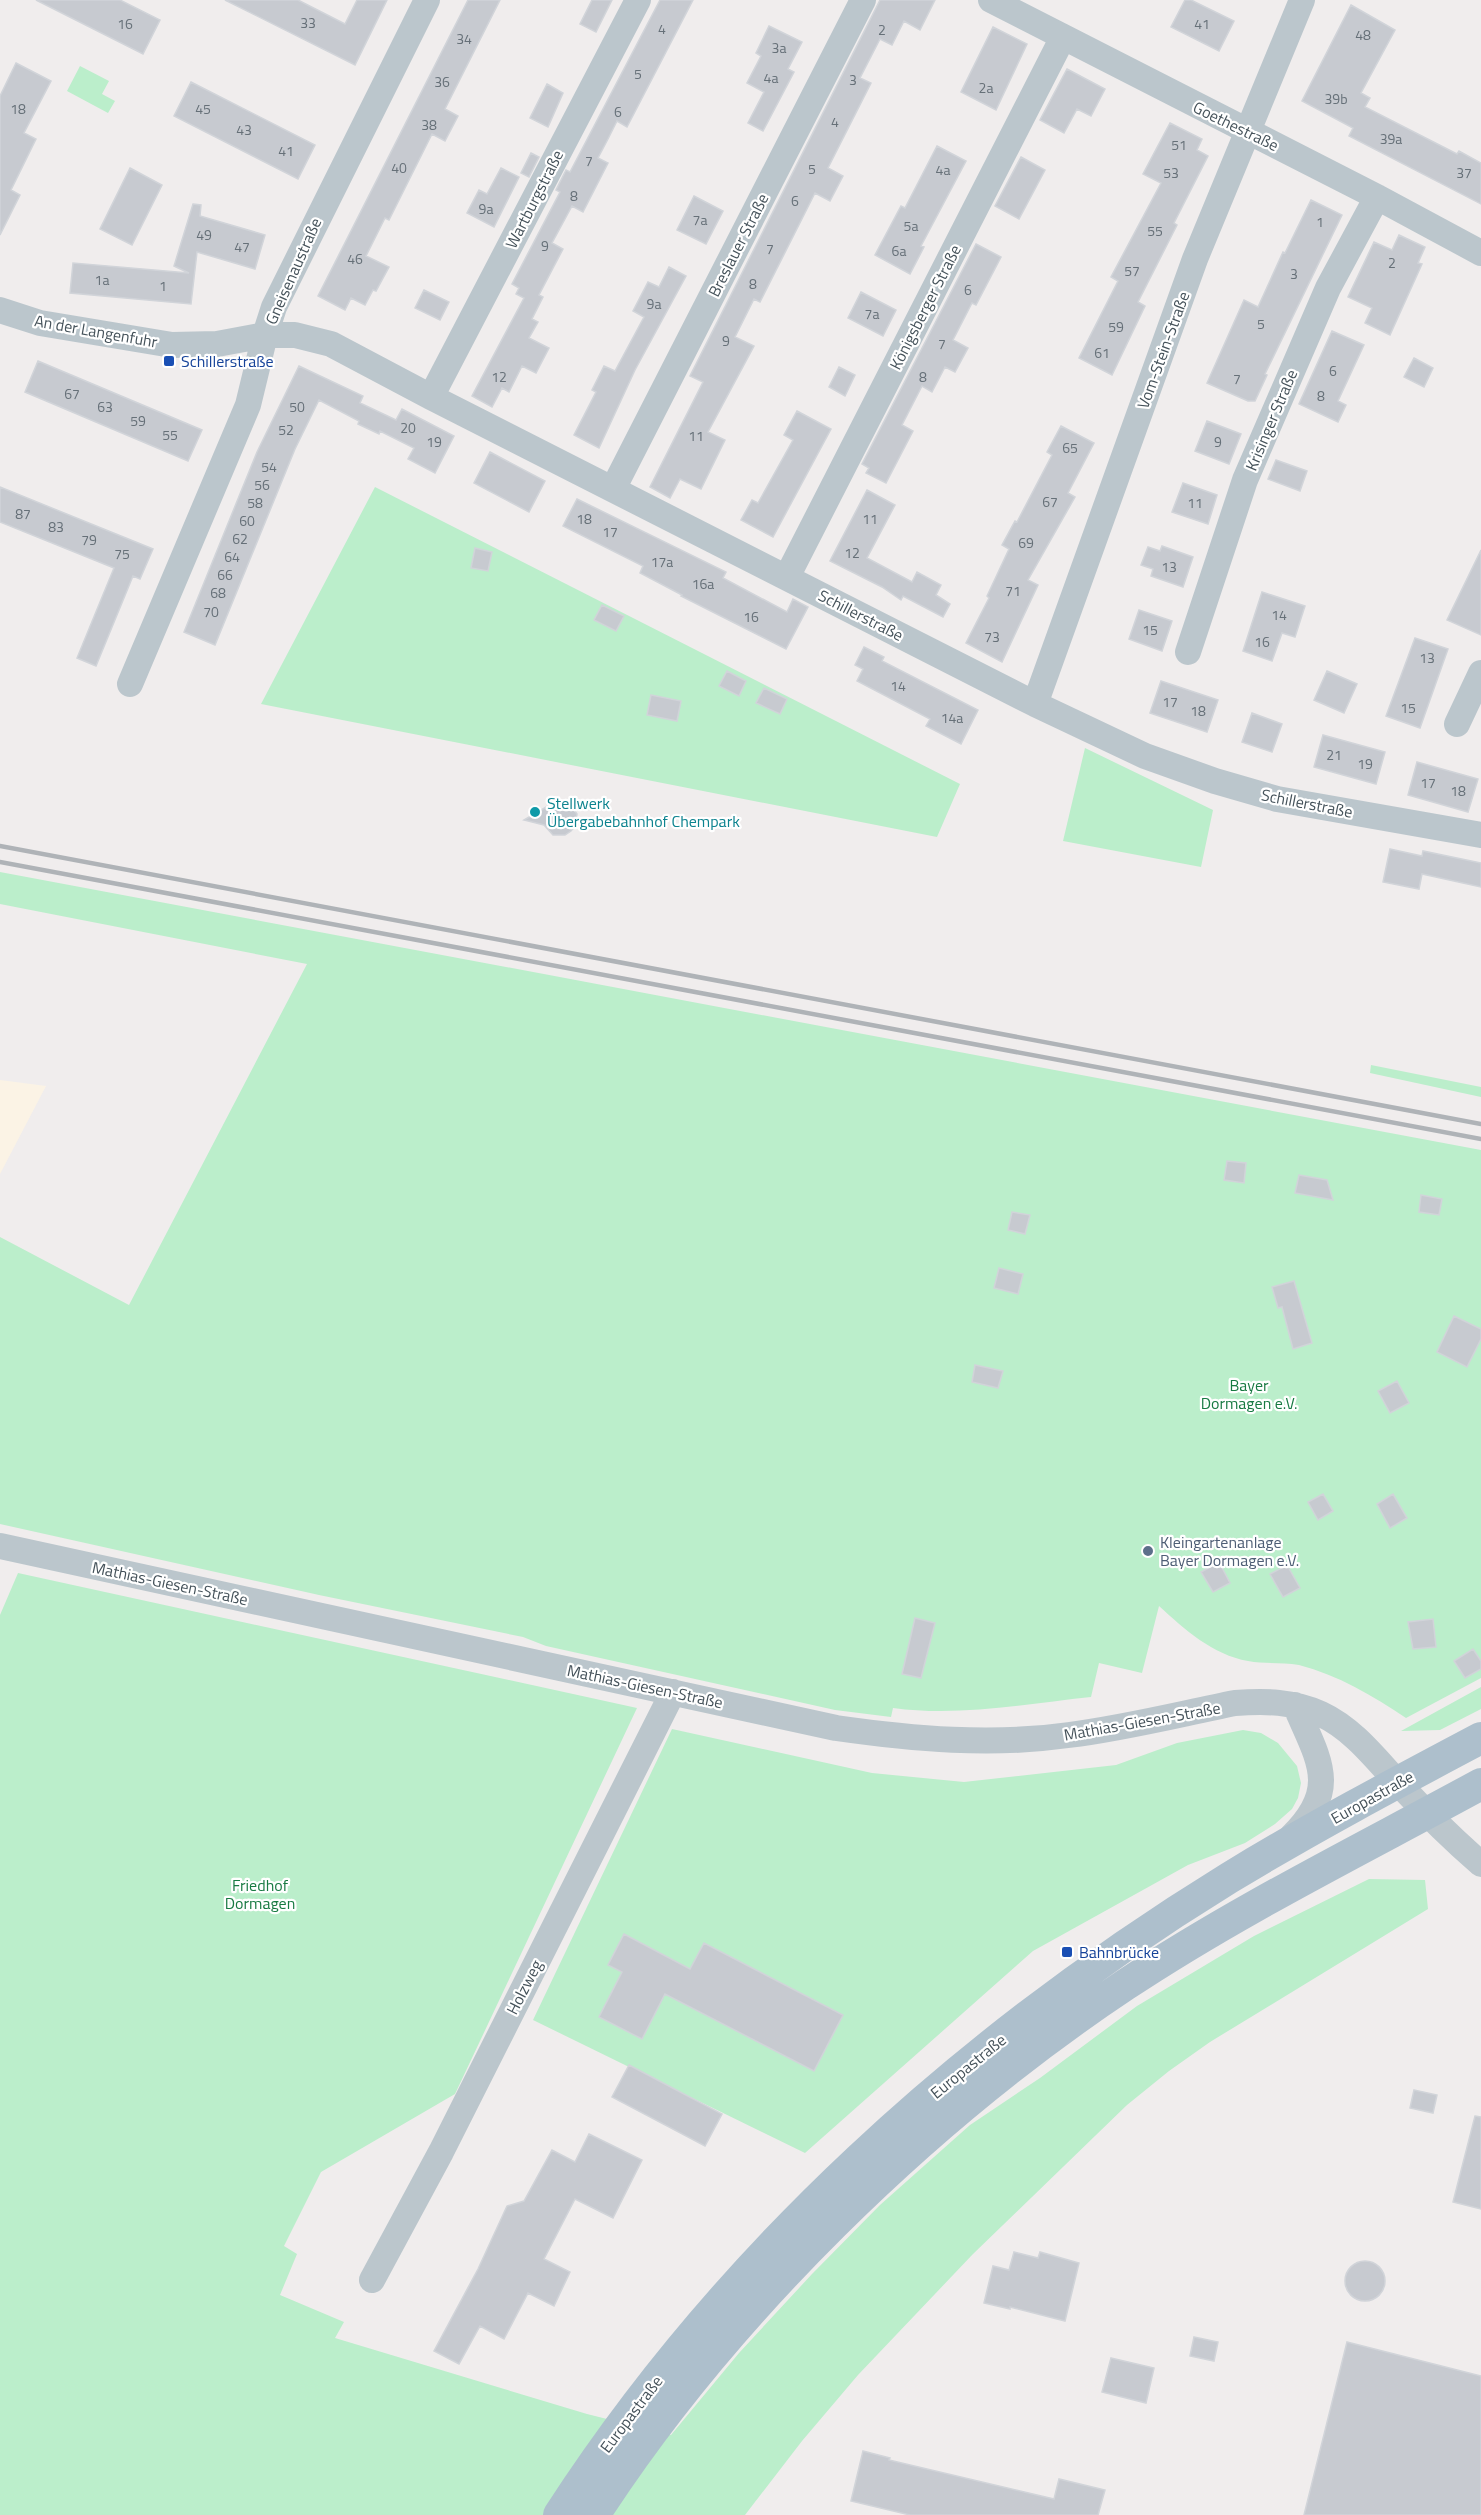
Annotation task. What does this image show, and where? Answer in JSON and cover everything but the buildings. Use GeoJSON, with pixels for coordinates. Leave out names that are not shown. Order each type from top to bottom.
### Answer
{"type":"FeatureCollection","features":[{"type":"Feature","properties":{"kind":"main road","name":"Europastraße"},"geometry":{"type":"LineString","coordinates":[[560,2515],[638,2403],[703,2323],[780,2237],[852,2165],[945,2084],[1084,1975],[1228,1879],[1398,1782],[1481,1738]]}},
{"type":"Feature","properties":{"kind":"main road","name":"Europastraße"},"geometry":{"type":"LineString","coordinates":[[594,2515],[659,2424],[725,2342],[798,2260],[871,2188],[958,2111],[1022,2059],[1126,1984],[1225,1925],[1426,1812],[1481,1784]]}},
{"type":"Feature","properties":{"kind":"street","name":"Gneisenaustraße"},"geometry":{"type":"LineString","coordinates":[[130,684],[248,405],[274,307],[427,0]]}},
{"type":"Feature","properties":{"kind":"street","name":"Wartburgstraße"},"geometry":{"type":"LineString","coordinates":[[431,397],[638,0]]}},
{"type":"Feature","properties":{"kind":"street","name":"Breslauer Straße"},"geometry":{"type":"LineString","coordinates":[[613,489],[863,0]]}},
{"type":"Feature","properties":{"kind":"street","name":"Goethestraße"},"geometry":{"type":"LineString","coordinates":[[991,0],[1167,92],[1377,197],[1481,253]]}},
{"type":"Feature","properties":{"kind":"street","name":"Vom-Stein-Straße"},"geometry":{"type":"LineString","coordinates":[[1035,704],[1195,259],[1302,0]]}},
{"type":"Feature","properties":{"kind":"street","name":"Königsberger Straße"},"geometry":{"type":"LineString","coordinates":[[787,577],[1063,37]]}},
{"type":"Feature","properties":{"kind":"street","name":"Krisinger Straße"},"geometry":{"type":"LineString","coordinates":[[1188,652],[1245,480],[1328,288],[1377,197]]}},
{"type":"Feature","properties":{"kind":"street","name":"An der Langenfuhr"},"geometry":{"type":"LineString","coordinates":[[0,310],[40,323],[172,345],[217,344],[265,335]]}},
{"type":"Feature","properties":{"kind":"street","name":"Schillerstraße"},"geometry":{"type":"LineString","coordinates":[[265,335],[296,335],[331,344],[1035,704],[1145,756],[1215,781],[1277,799],[1481,835]]}},
{"type":"Feature","properties":{"kind":"street"},"geometry":{"type":"LineString","coordinates":[[1457,723],[1481,673]]}},
{"type":"Feature","properties":{"kind":"street","name":"Mathias-Giesen-Straße"},"geometry":{"type":"LineString","coordinates":[[0,1546],[836,1728],[888,1736],[952,1740],[1066,1736],[1235,1703],[1263,1701],[1295,1705],[1320,1713],[1344,1727],[1426,1812],[1481,1864]]}},
{"type":"Feature","properties":{"kind":"street","name":"Holzweg"},"geometry":{"type":"LineString","coordinates":[[372,2280],[441,2152],[674,1692]]}},
{"type":"Feature","properties":{"kind":"street"},"geometry":{"type":"LineString","coordinates":[[1279,1849],[1308,1821],[1319,1801],[1322,1784],[1319,1761],[1295,1705]]}},
{"type":"Feature","properties":{"kind":"shaded area"},"geometry":{"type":"Polygon","coordinates":[[[0,1080],[46,1086],[0,1174],[0,1080]]]}},
{"type":"Feature","properties":{"kind":"green space"},"geometry":{"type":"Polygon","coordinates":[[[80,66],[109,81],[102,94],[115,101],[108,113],[67,91],[80,66]]]}},
{"type":"Feature","properties":{"kind":"green space"},"geometry":{"type":"Polygon","coordinates":[[[375,487],[960,784],[937,837],[261,704],[375,487]]]}},
{"type":"Feature","properties":{"kind":"green space"},"geometry":{"type":"Polygon","coordinates":[[[1085,748],[1213,810],[1201,867],[1063,841],[1085,748]]]}},
{"type":"Feature","properties":{"kind":"green space","name":"Bayer Dormagen e.V."},"geometry":{"type":"Polygon","coordinates":[[[0,872],[1481,1150],[1481,1678],[1406,1718],[1355,1687],[1328,1674],[1299,1665],[1248,1661],[1223,1653],[1189,1632],[1159,1606],[1142,1673],[1099,1663],[1091,1697],[967,1710],[893,1708],[891,1717],[835,1710],[546,1646],[523,1637],[319,1595],[0,1524],[0,1237],[129,1305],[307,964],[0,904],[0,872]]]}},
{"type":"Feature","properties":{"kind":"green space"},"geometry":{"type":"Polygon","coordinates":[[[1371,1065],[1481,1087],[1481,1097],[1370,1073],[1371,1065]]]}},
{"type":"Feature","properties":{"kind":"green space","name":"Friedhof Dormagen"},"geometry":{"type":"Polygon","coordinates":[[[18,1573],[637,1708],[455,2094],[321,2172],[284,2246],[297,2254],[280,2295],[344,2322],[335,2338],[587,2414],[671,2435],[739,2353],[880,2205],[970,2125],[1040,2078],[1137,2006],[1254,1936],[1369,1879],[1425,1880],[1428,1909],[1210,2042],[1127,2105],[973,2254],[858,2375],[802,2441],[745,2515],[0,2515],[0,1615],[18,1573]]]}},
{"type":"Feature","properties":{"kind":"green space"},"geometry":{"type":"Polygon","coordinates":[[[1481,1687],[1481,1709],[1440,1730],[1401,1731],[1481,1687]]]}},
{"type":"Feature","properties":{"kind":"green space"},"geometry":{"type":"Polygon","coordinates":[[[672,1729],[872,1773],[964,1782],[1116,1765],[1177,1743],[1243,1730],[1261,1733],[1278,1743],[1297,1766],[1301,1783],[1298,1798],[1292,1809],[1275,1824],[1245,1843],[1188,1865],[1033,1951],[805,2153],[533,2020],[672,1729]]]}},
{"type":"Feature","properties":{"kind":"railway"},"geometry":{"type":"LineString","coordinates":[[0,846],[1481,1124]]}},
{"type":"Feature","properties":{"kind":"railway"},"geometry":{"type":"LineString","coordinates":[[0,862],[1481,1139]]}},
{"type":"Feature","properties":{"kind":"place","name":"Schillerstraße"},"geometry":{"type":"Point","coordinates":[169,361]}},
{"type":"Feature","properties":{"kind":"place","name":"Stellwerk Übergabebahnhof Chempark"},"geometry":{"type":"Point","coordinates":[535,812]}},
{"type":"Feature","properties":{"kind":"place","name":"Kleingartenanlage Bayer Dormagen e.V."},"geometry":{"type":"Point","coordinates":[1148,1551]}},
{"type":"Feature","properties":{"kind":"place","name":"Bahnbrücke"},"geometry":{"type":"Point","coordinates":[1067,1952]}}]}
